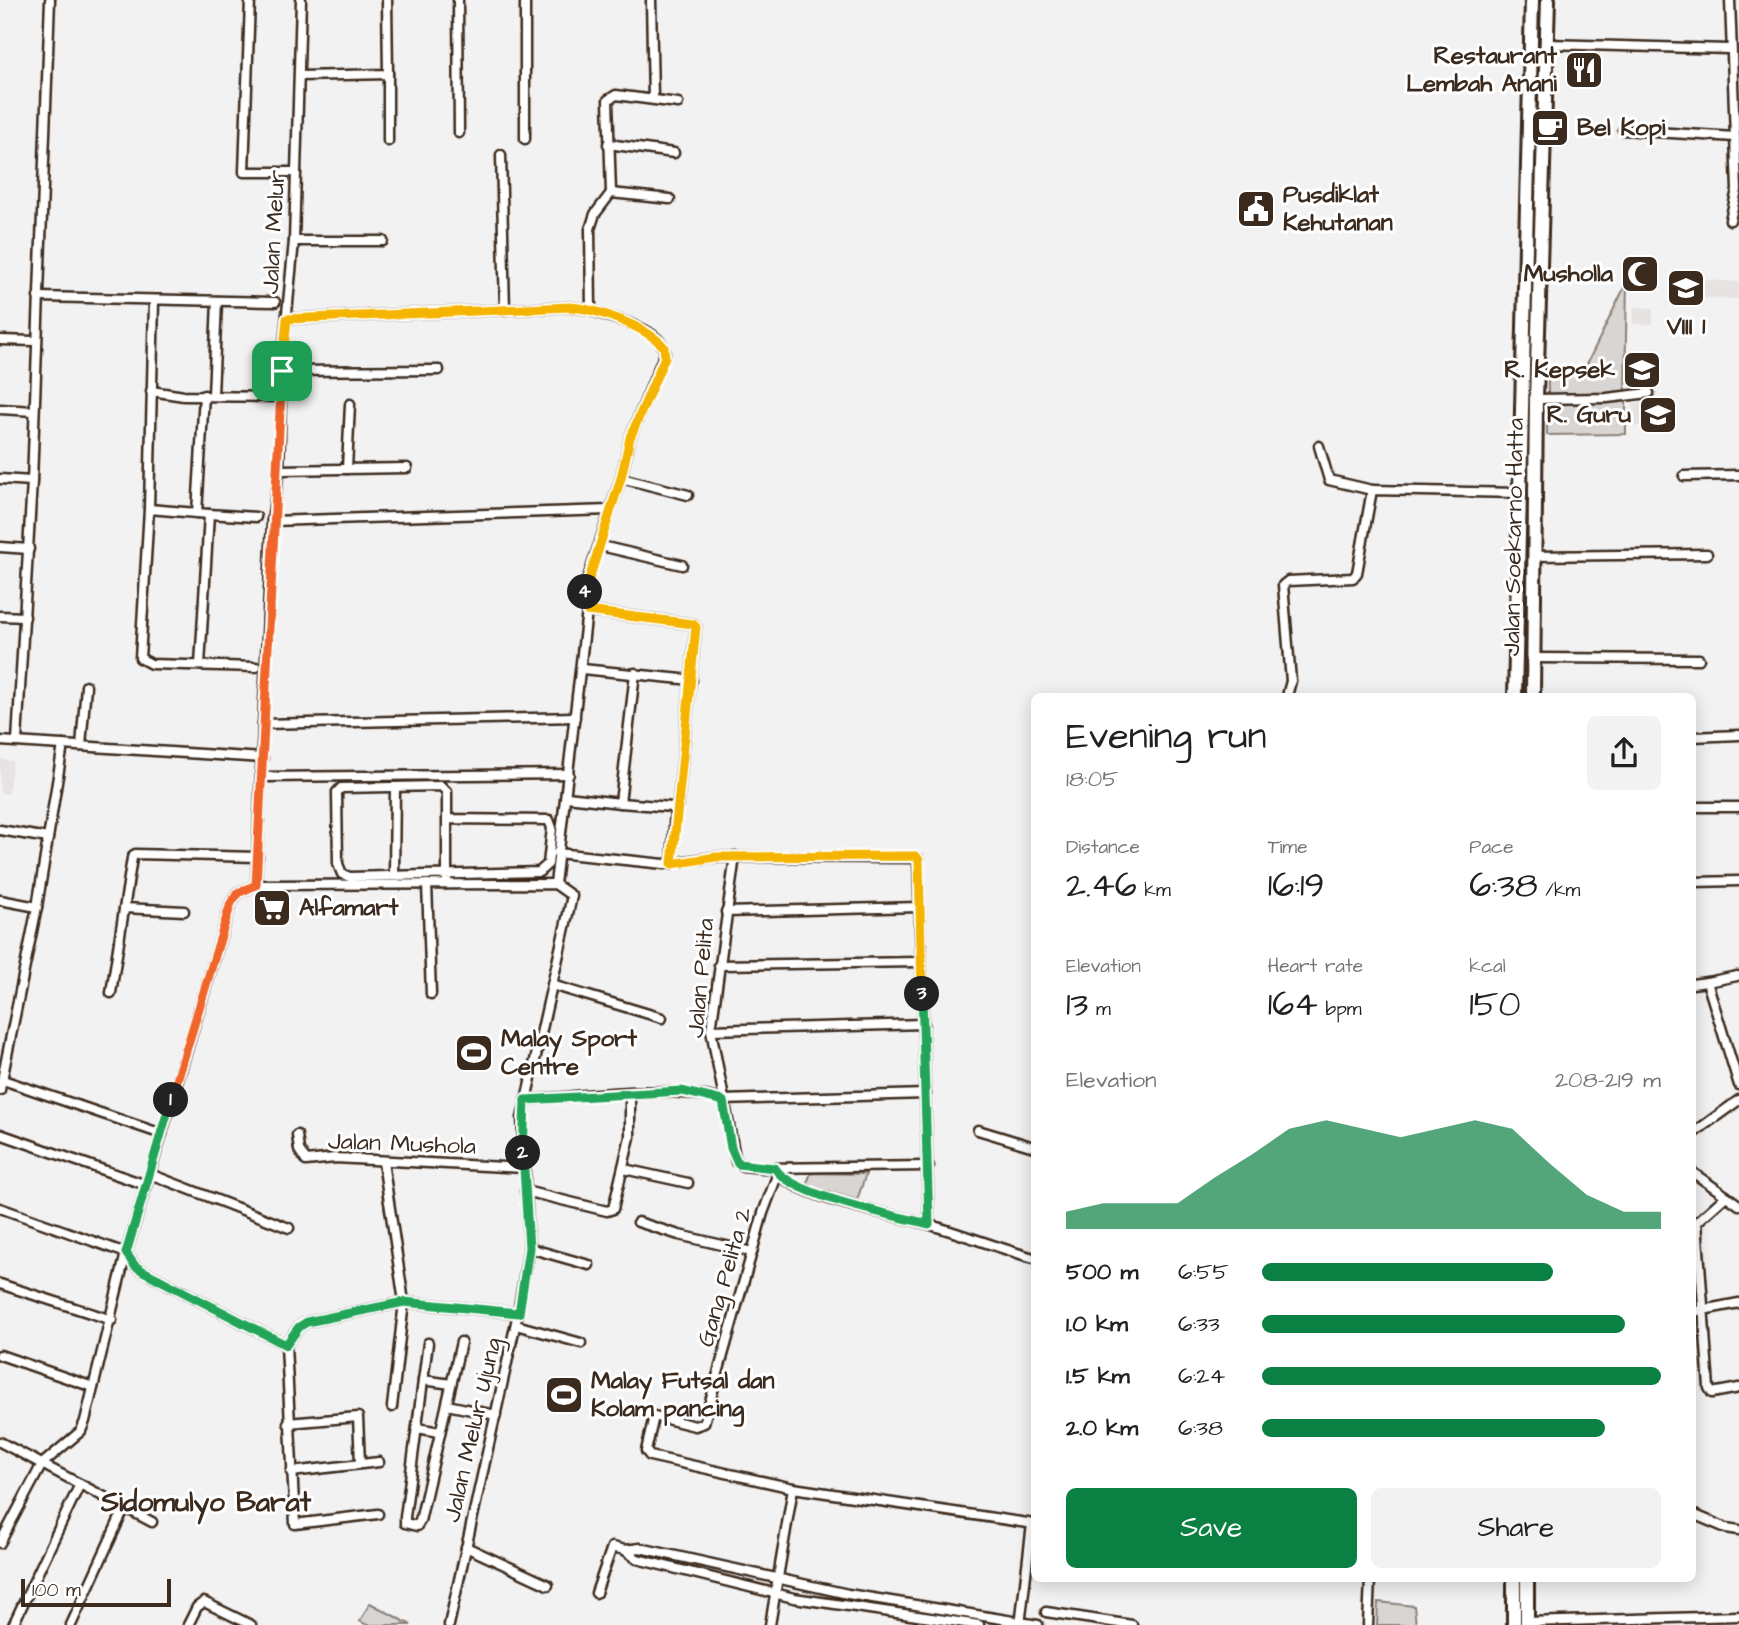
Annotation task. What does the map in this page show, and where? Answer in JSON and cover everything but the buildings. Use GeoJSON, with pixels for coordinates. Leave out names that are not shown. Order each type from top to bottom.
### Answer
{"type":"FeatureCollection","features":[{"type":"Feature","properties":{"kind":"main road","name":"Jalan Soekarno Hatta"},"geometry":{"type":"LineString","coordinates":[[1533,693],[1536,398],[1548,0]]}},
{"type":"Feature","properties":{"kind":"main road","name":"Jalan Soekarno Hatta"},"geometry":{"type":"LineString","coordinates":[[1515,693],[1531,2]]}},
{"type":"Feature","properties":{"kind":"main road"},"geometry":{"type":"LineString","coordinates":[[1523,330],[1538,329]]}},
{"type":"Feature","properties":{"kind":"main road"},"geometry":{"type":"LineString","coordinates":[[1515,1582],[1523,1624]]}},
{"type":"Feature","properties":{"kind":"main road"},"geometry":{"type":"LineString","coordinates":[[1523,1624],[1527,1582]]}},
{"type":"Feature","properties":{"kind":"street"},"geometry":{"type":"LineString","coordinates":[[17,741],[32,481],[35,341],[50,0]]}},
{"type":"Feature","properties":{"kind":"street"},"geometry":{"type":"LineString","coordinates":[[250,0],[244,172],[296,172]]}},
{"type":"Feature","properties":{"kind":"street","name":"Jalan Melur"},"geometry":{"type":"LineString","coordinates":[[256,885],[263,777],[272,521],[279,470],[282,371],[294,241],[301,0]]}},
{"type":"Feature","properties":{"kind":"street"},"geometry":{"type":"LineString","coordinates":[[387,0],[388,141]]}},
{"type":"Feature","properties":{"kind":"street"},"geometry":{"type":"LineString","coordinates":[[458,0],[459,133]]}},
{"type":"Feature","properties":{"kind":"street"},"geometry":{"type":"LineString","coordinates":[[525,0],[525,139]]}},
{"type":"Feature","properties":{"kind":"street"},"geometry":{"type":"LineString","coordinates":[[648,0],[653,99]]}},
{"type":"Feature","properties":{"kind":"street"},"geometry":{"type":"LineString","coordinates":[[1730,0],[1729,50],[1737,190],[1730,220]]}},
{"type":"Feature","properties":{"kind":"street"},"geometry":{"type":"LineString","coordinates":[[1547,44],[1729,50]]}},
{"type":"Feature","properties":{"kind":"street"},"geometry":{"type":"LineString","coordinates":[[300,76],[388,74]]}},
{"type":"Feature","properties":{"kind":"street"},"geometry":{"type":"LineString","coordinates":[[591,310],[590,229],[595,214],[611,193],[608,105],[611,97],[678,103]]}},
{"type":"Feature","properties":{"kind":"street"},"geometry":{"type":"LineString","coordinates":[[1623,130],[1734,137]]}},
{"type":"Feature","properties":{"kind":"street"},"geometry":{"type":"LineString","coordinates":[[608,144],[674,153]]}},
{"type":"Feature","properties":{"kind":"street"},"geometry":{"type":"LineString","coordinates":[[501,155],[505,310]]}},
{"type":"Feature","properties":{"kind":"street"},"geometry":{"type":"LineString","coordinates":[[611,193],[670,199]]}},
{"type":"Feature","properties":{"kind":"street"},"geometry":{"type":"LineString","coordinates":[[294,241],[383,242]]}},
{"type":"Feature","properties":{"kind":"street"},"geometry":{"type":"LineString","coordinates":[[38,297],[275,302]]}},
{"type":"Feature","properties":{"kind":"street"},"geometry":{"type":"LineString","coordinates":[[154,301],[149,509],[140,658],[152,664],[256,667]]}},
{"type":"Feature","properties":{"kind":"street"},"geometry":{"type":"LineString","coordinates":[[197,513],[217,301]]}},
{"type":"Feature","properties":{"kind":"street"},"geometry":{"type":"LineString","coordinates":[[287,319],[571,307],[591,310],[646,332],[664,347],[665,357],[630,438],[601,546],[588,578],[582,669],[555,884],[447,880],[394,876],[350,877],[340,870],[337,792],[341,788],[441,786],[447,792],[447,880]]}},
{"type":"Feature","properties":{"kind":"street"},"geometry":{"type":"LineString","coordinates":[[0,340],[35,341]]}},
{"type":"Feature","properties":{"kind":"street"},"geometry":{"type":"LineString","coordinates":[[282,371],[439,370]]}},
{"type":"Feature","properties":{"kind":"street"},"geometry":{"type":"LineString","coordinates":[[151,391],[281,397]]}},
{"type":"Feature","properties":{"kind":"street"},"geometry":{"type":"LineString","coordinates":[[1536,398],[1606,398],[1649,393]]}},
{"type":"Feature","properties":{"kind":"street"},"geometry":{"type":"LineString","coordinates":[[347,469],[350,404]]}},
{"type":"Feature","properties":{"kind":"street"},"geometry":{"type":"LineString","coordinates":[[0,409],[34,411]]}},
{"type":"Feature","properties":{"kind":"street"},"geometry":{"type":"LineString","coordinates":[[1319,446],[1329,480],[1371,490],[1519,493]]}},
{"type":"Feature","properties":{"kind":"street"},"geometry":{"type":"LineString","coordinates":[[279,470],[407,468]]}},
{"type":"Feature","properties":{"kind":"street"},"geometry":{"type":"LineString","coordinates":[[1684,476],[1739,475]]}},
{"type":"Feature","properties":{"kind":"street"},"geometry":{"type":"LineString","coordinates":[[0,478],[32,481]]}},
{"type":"Feature","properties":{"kind":"street"},"geometry":{"type":"LineString","coordinates":[[621,478],[688,495]]}},
{"type":"Feature","properties":{"kind":"street"},"geometry":{"type":"LineString","coordinates":[[1289,693],[1292,687],[1283,585],[1288,582],[1353,578],[1357,573],[1371,490]]}},
{"type":"Feature","properties":{"kind":"street"},"geometry":{"type":"LineString","coordinates":[[149,509],[256,517]]}},
{"type":"Feature","properties":{"kind":"street"},"geometry":{"type":"LineString","coordinates":[[272,521],[610,510]]}},
{"type":"Feature","properties":{"kind":"street"},"geometry":{"type":"LineString","coordinates":[[200,665],[208,514]]}},
{"type":"Feature","properties":{"kind":"street"},"geometry":{"type":"LineString","coordinates":[[601,546],[682,565]]}},
{"type":"Feature","properties":{"kind":"street"},"geometry":{"type":"LineString","coordinates":[[0,547],[29,548]]}},
{"type":"Feature","properties":{"kind":"street"},"geometry":{"type":"LineString","coordinates":[[1533,556],[1707,554]]}},
{"type":"Feature","properties":{"kind":"street"},"geometry":{"type":"LineString","coordinates":[[587,611],[693,624],[697,634],[676,807],[672,864]]}},
{"type":"Feature","properties":{"kind":"street"},"geometry":{"type":"LineString","coordinates":[[0,616],[25,617]]}},
{"type":"Feature","properties":{"kind":"street"},"geometry":{"type":"LineString","coordinates":[[1534,658],[1699,659]]}},
{"type":"Feature","properties":{"kind":"street"},"geometry":{"type":"LineString","coordinates":[[582,669],[692,680]]}},
{"type":"Feature","properties":{"kind":"street"},"geometry":{"type":"LineString","coordinates":[[620,803],[635,673]]}},
{"type":"Feature","properties":{"kind":"street"},"geometry":{"type":"LineString","coordinates":[[81,746],[86,686]]}},
{"type":"Feature","properties":{"kind":"street"},"geometry":{"type":"LineString","coordinates":[[263,724],[575,717]]}},
{"type":"Feature","properties":{"kind":"street"},"geometry":{"type":"LineString","coordinates":[[1696,737],[1739,735]]}},
{"type":"Feature","properties":{"kind":"street"},"geometry":{"type":"LineString","coordinates":[[0,741],[263,758]]}},
{"type":"Feature","properties":{"kind":"street"},"geometry":{"type":"LineString","coordinates":[[0,1090],[37,907],[63,746]]}},
{"type":"Feature","properties":{"kind":"street"},"geometry":{"type":"LineString","coordinates":[[263,777],[569,774]]}},
{"type":"Feature","properties":{"kind":"street"},"geometry":{"type":"LineString","coordinates":[[394,876],[395,787]]}},
{"type":"Feature","properties":{"kind":"street"},"geometry":{"type":"LineString","coordinates":[[567,797],[676,807]]}},
{"type":"Feature","properties":{"kind":"street"},"geometry":{"type":"LineString","coordinates":[[1696,807],[1739,807]]}},
{"type":"Feature","properties":{"kind":"street"},"geometry":{"type":"LineString","coordinates":[[0,1544],[42,1464],[80,1431],[111,1320],[126,1253],[231,903],[238,893],[256,885],[427,884],[542,870],[548,864],[552,828],[549,820],[447,819]]}},
{"type":"Feature","properties":{"kind":"street"},"geometry":{"type":"LineString","coordinates":[[0,830],[48,838]]}},
{"type":"Feature","properties":{"kind":"street"},"geometry":{"type":"LineString","coordinates":[[111,993],[132,858],[138,853],[258,857]]}},
{"type":"Feature","properties":{"kind":"street"},"geometry":{"type":"LineString","coordinates":[[557,853],[672,864],[735,856],[916,856],[919,860],[929,1224]]}},
{"type":"Feature","properties":{"kind":"street","name":"Jalan Pelita"},"geometry":{"type":"LineString","coordinates":[[735,856],[711,1030],[736,1162],[747,1167],[776,1171],[820,1195],[929,1224],[1031,1257]]}},
{"type":"Feature","properties":{"kind":"street"},"geometry":{"type":"LineString","coordinates":[[1696,882],[1739,881]]}},
{"type":"Feature","properties":{"kind":"street"},"geometry":{"type":"LineString","coordinates":[[427,884],[430,994]]}},
{"type":"Feature","properties":{"kind":"street","name":"Jalan Melur Ujung"},"geometry":{"type":"LineString","coordinates":[[449,1625],[519,1313],[529,1248],[524,1191],[525,1100],[572,896],[555,884]]}},
{"type":"Feature","properties":{"kind":"street"},"geometry":{"type":"LineString","coordinates":[[0,900],[37,907]]}},
{"type":"Feature","properties":{"kind":"street"},"geometry":{"type":"LineString","coordinates":[[726,912],[919,907]]}},
{"type":"Feature","properties":{"kind":"street"},"geometry":{"type":"LineString","coordinates":[[124,908],[184,911]]}},
{"type":"Feature","properties":{"kind":"street"},"geometry":{"type":"LineString","coordinates":[[719,965],[920,962]]}},
{"type":"Feature","properties":{"kind":"street"},"geometry":{"type":"LineString","coordinates":[[1696,983],[1737,975]]}},
{"type":"Feature","properties":{"kind":"street"},"geometry":{"type":"LineString","coordinates":[[1707,982],[1739,1086]]}},
{"type":"Feature","properties":{"kind":"street"},"geometry":{"type":"LineString","coordinates":[[552,985],[662,1018]]}},
{"type":"Feature","properties":{"kind":"street"},"geometry":{"type":"LineString","coordinates":[[711,1030],[924,1024]]}},
{"type":"Feature","properties":{"kind":"street"},"geometry":{"type":"LineString","coordinates":[[3,1080],[162,1135]]}},
{"type":"Feature","properties":{"kind":"street"},"geometry":{"type":"LineString","coordinates":[[525,1100],[682,1091],[723,1101],[926,1094]]}},
{"type":"Feature","properties":{"kind":"street"},"geometry":{"type":"LineString","coordinates":[[524,1191],[610,1211],[615,1207],[630,1138],[630,1094]]}},
{"type":"Feature","properties":{"kind":"street"},"geometry":{"type":"LineString","coordinates":[[1696,1131],[1739,1100]]}},
{"type":"Feature","properties":{"kind":"street"},"geometry":{"type":"LineString","coordinates":[[978,1130],[1031,1146]]}},
{"type":"Feature","properties":{"kind":"street"},"geometry":{"type":"LineString","coordinates":[[0,1135],[146,1185]]}},
{"type":"Feature","properties":{"kind":"street","name":"Jalan Mushola"},"geometry":{"type":"LineString","coordinates":[[297,1135],[299,1150],[306,1161],[335,1158],[524,1168]]}},
{"type":"Feature","properties":{"kind":"street"},"geometry":{"type":"LineString","coordinates":[[383,1162],[404,1302],[392,1407]]}},
{"type":"Feature","properties":{"kind":"street"},"geometry":{"type":"LineString","coordinates":[[776,1171],[929,1166]]}},
{"type":"Feature","properties":{"kind":"street"},"geometry":{"type":"LineString","coordinates":[[624,1169],[688,1184]]}},
{"type":"Feature","properties":{"kind":"street","name":"Gang Pelita 2"},"geometry":{"type":"LineString","coordinates":[[776,1171],[704,1423],[695,1426],[654,1416],[646,1451],[650,1455],[793,1488]]}},
{"type":"Feature","properties":{"kind":"street"},"geometry":{"type":"LineString","coordinates":[[150,1174],[289,1228]]}},
{"type":"Feature","properties":{"kind":"street"},"geometry":{"type":"LineString","coordinates":[[1696,1175],[1739,1205]]}},
{"type":"Feature","properties":{"kind":"street"},"geometry":{"type":"LineString","coordinates":[[1726,1196],[1697,1222],[1702,1310],[1709,1388],[1712,1393],[1717,1394],[1739,1388]]}},
{"type":"Feature","properties":{"kind":"street"},"geometry":{"type":"LineString","coordinates":[[0,1208],[126,1253],[135,1266],[152,1276],[286,1345]]}},
{"type":"Feature","properties":{"kind":"street"},"geometry":{"type":"LineString","coordinates":[[638,1222],[679,1236],[752,1252]]}},
{"type":"Feature","properties":{"kind":"street"},"geometry":{"type":"LineString","coordinates":[[529,1248],[589,1265]]}},
{"type":"Feature","properties":{"kind":"street"},"geometry":{"type":"LineString","coordinates":[[0,1284],[111,1320]]}},
{"type":"Feature","properties":{"kind":"street"},"geometry":{"type":"LineString","coordinates":[[378,1514],[295,1524],[286,1345],[299,1327],[307,1322],[404,1302],[519,1313]]}},
{"type":"Feature","properties":{"kind":"street"},"geometry":{"type":"LineString","coordinates":[[1696,1311],[1739,1303]]}},
{"type":"Feature","properties":{"kind":"street"},"geometry":{"type":"LineString","coordinates":[[516,1325],[581,1343]]}},
{"type":"Feature","properties":{"kind":"street"},"geometry":{"type":"LineString","coordinates":[[428,1343],[405,1517],[405,1522],[410,1525],[417,1525],[420,1521],[461,1342]]}},
{"type":"Feature","properties":{"kind":"street"},"geometry":{"type":"LineString","coordinates":[[0,1355],[93,1387]]}},
{"type":"Feature","properties":{"kind":"street"},"geometry":{"type":"LineString","coordinates":[[423,1380],[451,1384]]}},
{"type":"Feature","properties":{"kind":"street"},"geometry":{"type":"LineString","coordinates":[[447,1405],[496,1415]]}},
{"type":"Feature","properties":{"kind":"street"},"geometry":{"type":"LineString","coordinates":[[288,1423],[358,1417],[360,1463]]}},
{"type":"Feature","properties":{"kind":"street"},"geometry":{"type":"LineString","coordinates":[[417,1428],[440,1432]]}},
{"type":"Feature","properties":{"kind":"street"},"geometry":{"type":"LineString","coordinates":[[0,1442],[152,1521]]}},
{"type":"Feature","properties":{"kind":"street"},"geometry":{"type":"LineString","coordinates":[[291,1472],[379,1462]]}},
{"type":"Feature","properties":{"kind":"street"},"geometry":{"type":"LineString","coordinates":[[13,1625],[80,1484]]}},
{"type":"Feature","properties":{"kind":"street"},"geometry":{"type":"LineString","coordinates":[[770,1625],[793,1488],[1031,1524]]}},
{"type":"Feature","properties":{"kind":"street"},"geometry":{"type":"LineString","coordinates":[[71,1625],[125,1507]]}},
{"type":"Feature","properties":{"kind":"street"},"geometry":{"type":"LineString","coordinates":[[1696,1514],[1726,1528],[1739,1530]]}},
{"type":"Feature","properties":{"kind":"street"},"geometry":{"type":"LineString","coordinates":[[1020,1623],[1031,1539]]}},
{"type":"Feature","properties":{"kind":"street"},"geometry":{"type":"LineString","coordinates":[[467,1547],[548,1585]]}},
{"type":"Feature","properties":{"kind":"street"},"geometry":{"type":"LineString","coordinates":[[596,1593],[612,1547],[625,1550],[640,1548],[848,1594],[1038,1625]]}},
{"type":"Feature","properties":{"kind":"street"},"geometry":{"type":"LineString","coordinates":[[625,1550],[636,1559],[774,1594],[979,1625]]}},
{"type":"Feature","properties":{"kind":"street"},"geometry":{"type":"LineString","coordinates":[[712,1579],[718,1566]]}},
{"type":"Feature","properties":{"kind":"street"},"geometry":{"type":"LineString","coordinates":[[1368,1625],[1370,1582]]}},
{"type":"Feature","properties":{"kind":"street"},"geometry":{"type":"LineString","coordinates":[[188,1625],[197,1607],[204,1602],[251,1625]]}},
{"type":"Feature","properties":{"kind":"street"},"geometry":{"type":"LineString","coordinates":[[923,1618],[925,1605]]}},
{"type":"Feature","properties":{"kind":"street"},"geometry":{"type":"LineString","coordinates":[[1046,1612],[1132,1625]]}},
{"type":"Feature","properties":{"kind":"street"},"geometry":{"type":"LineString","coordinates":[[1523,1624],[1739,1616]]}},
{"type":"Feature","properties":{"kind":"shaded area"},"geometry":{"type":"Polygon","coordinates":[[[1679,278],[1739,282],[1738,299],[1678,297],[1679,278]]]}},
{"type":"Feature","properties":{"kind":"shaded area"},"geometry":{"type":"Polygon","coordinates":[[[1627,282],[1625,390],[1612,396],[1548,395],[1548,371],[1584,370],[1627,282]]]}},
{"type":"Feature","properties":{"kind":"shaded area"},"geometry":{"type":"Polygon","coordinates":[[[1634,307],[1653,308],[1653,324],[1633,324],[1634,307]]]}},
{"type":"Feature","properties":{"kind":"shaded area"},"geometry":{"type":"Polygon","coordinates":[[[1633,354],[1652,354],[1651,377],[1632,376],[1633,354]]]}},
{"type":"Feature","properties":{"kind":"shaded area"},"geometry":{"type":"Polygon","coordinates":[[[1626,396],[1626,434],[1547,435],[1547,400],[1626,396]]]}},
{"type":"Feature","properties":{"kind":"shaded area"},"geometry":{"type":"Polygon","coordinates":[[[1633,403],[1667,404],[1666,426],[1633,426],[1633,403]]]}},
{"type":"Feature","properties":{"kind":"shaded area"},"geometry":{"type":"Polygon","coordinates":[[[0,759],[13,761],[8,794],[0,793],[0,759]]]}},
{"type":"Feature","properties":{"kind":"shaded area"},"geometry":{"type":"Polygon","coordinates":[[[811,1173],[866,1174],[857,1200],[806,1185],[811,1173]]]}},
{"type":"Feature","properties":{"kind":"shaded area"},"geometry":{"type":"Polygon","coordinates":[[[1378,1602],[1414,1606],[1416,1625],[1377,1625],[1378,1602]]]}},
{"type":"Feature","properties":{"kind":"shaded area"},"geometry":{"type":"Polygon","coordinates":[[[370,1603],[411,1625],[367,1625],[360,1621],[370,1603]]]}},
{"type":"Feature","properties":{"kind":"place","name":"Restaurant Lembah Anani"},"geometry":{"type":"Point","coordinates":[1584,70]}},
{"type":"Feature","properties":{"kind":"place","name":"Bel Kopi"},"geometry":{"type":"Point","coordinates":[1550,128]}},
{"type":"Feature","properties":{"kind":"place","name":"Pusdiklat Kehutanan"},"geometry":{"type":"Point","coordinates":[1256,209]}},
{"type":"Feature","properties":{"kind":"place","name":"Musholla"},"geometry":{"type":"Point","coordinates":[1640,274]}},
{"type":"Feature","properties":{"kind":"place","name":"VIII 1"},"geometry":{"type":"Point","coordinates":[1686,288]}},
{"type":"Feature","properties":{"kind":"place","name":"R. Kepsek"},"geometry":{"type":"Point","coordinates":[1642,370]}},
{"type":"Feature","properties":{"kind":"place","name":"R. Guru"},"geometry":{"type":"Point","coordinates":[1658,415]}},
{"type":"Feature","properties":{"kind":"place","name":"Alfamart"},"geometry":{"type":"Point","coordinates":[272,908]}},
{"type":"Feature","properties":{"kind":"place","name":"Malay Sport Centre"},"geometry":{"type":"Point","coordinates":[474,1053]}},
{"type":"Feature","properties":{"kind":"place","name":"Malay Futsal dan Kolam pancing"},"geometry":{"type":"Point","coordinates":[564,1395]}},
{"type":"Feature","properties":{"kind":"district","name":"Sidomulyo Barat"},"geometry":{"type":"Point","coordinates":[206,1502]}},
{"type":"Feature","properties":{"kind":"route"},"geometry":{"type":"LineString","coordinates":[[571,307],[591,310],[646,332],[664,347],[665,357],[639,412],[601,546],[588,578],[585,596],[587,611],[693,624],[696,627],[672,864],[716,857],[918,858],[929,1224],[820,1195],[787,1181],[775,1168],[738,1164],[731,1148],[723,1101],[694,1093],[666,1091],[525,1100],[522,1131],[529,1248],[519,1313],[404,1302],[307,1322],[299,1327],[286,1345],[275,1342],[135,1266],[126,1253],[231,903],[238,893],[256,885],[273,551],[272,521],[279,470],[282,371],[287,319],[571,307]]}}]}
